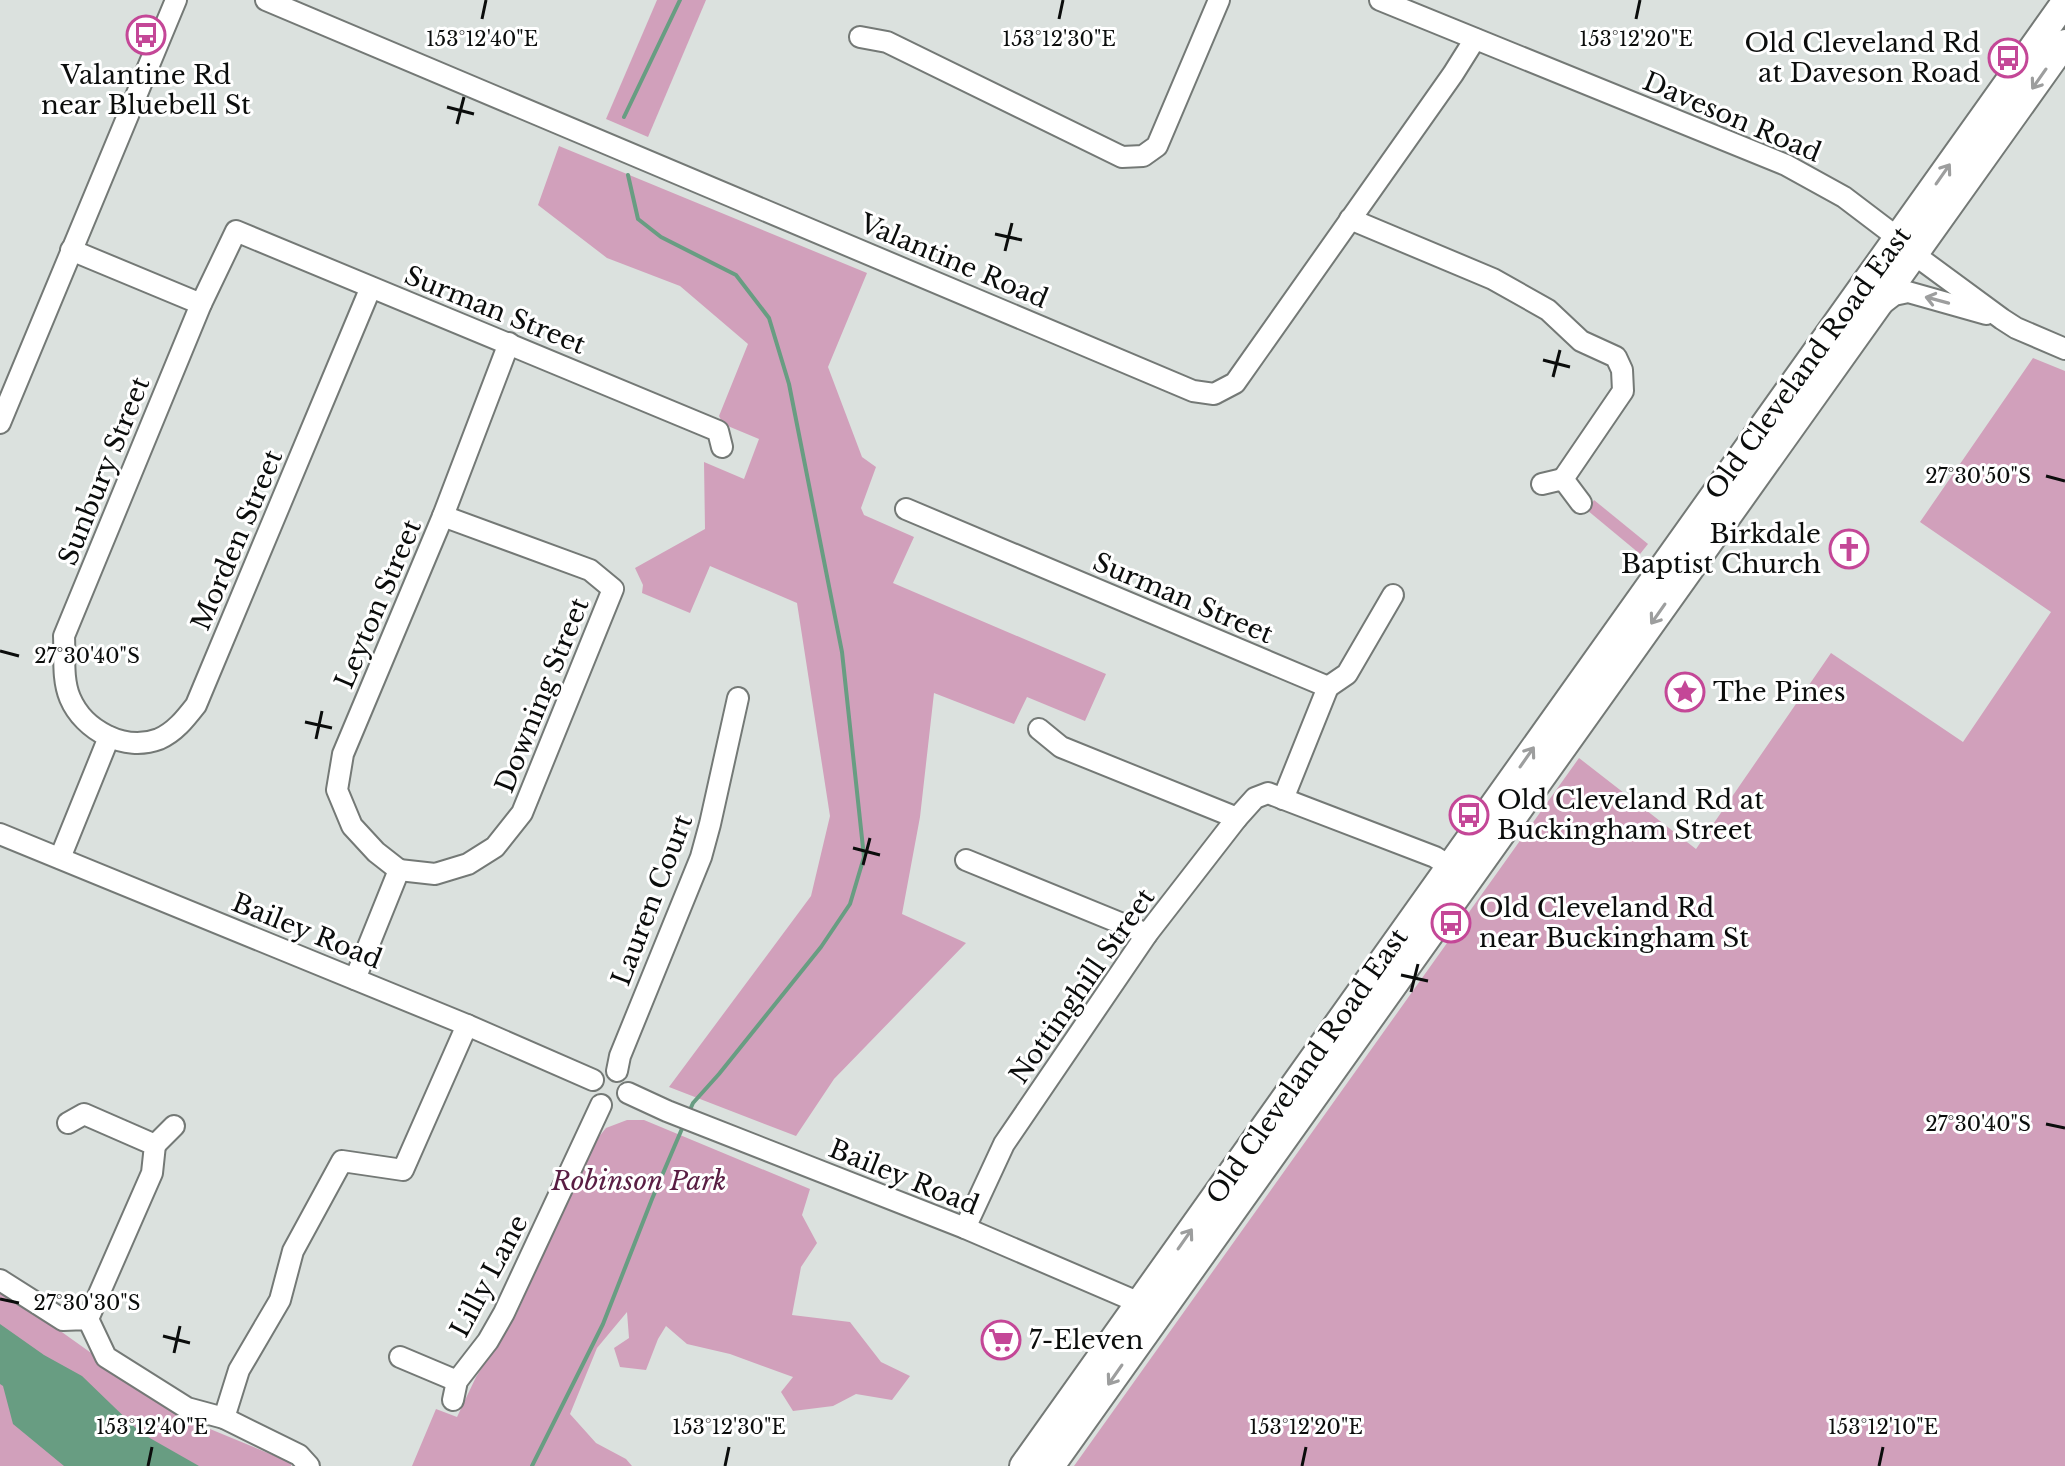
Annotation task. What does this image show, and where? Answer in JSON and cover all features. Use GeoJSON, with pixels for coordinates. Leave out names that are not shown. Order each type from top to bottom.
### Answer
{"type":"FeatureCollection","features":[{"type":"Feature","properties":{"kind":"main road","name":"Old Cleveland Road East"},"geometry":{"type":"LineString","coordinates":[[1023,1466],[1150,1307],[1460,873],[1906,246],[2065,2]]}},
{"type":"Feature","properties":{"kind":"main road","name":"Old Cleveland Road East"},"geometry":{"type":"LineString","coordinates":[[1460,873],[1876,308],[1906,246],[2065,43]]}},
{"type":"Feature","properties":{"kind":"main road","name":"Old Cleveland Road East"},"geometry":{"type":"LineString","coordinates":[[1051,1466],[1150,1307]]}},
{"type":"Feature","properties":{"kind":"street"},"geometry":{"type":"LineString","coordinates":[[0,423],[6,393],[71,250],[176,0]]}},
{"type":"Feature","properties":{"kind":"street","name":"Valantine Road"},"geometry":{"type":"LineString","coordinates":[[266,0],[1193,391],[1214,394],[1235,383],[1475,39]]}},
{"type":"Feature","properties":{"kind":"street"},"geometry":{"type":"LineString","coordinates":[[860,37],[887,42],[1122,157],[1143,156],[1157,146],[1219,0]]}},
{"type":"Feature","properties":{"kind":"street","name":"Daveson Road"},"geometry":{"type":"LineString","coordinates":[[1380,0],[1786,165],[1844,197],[2002,319]]}},
{"type":"Feature","properties":{"kind":"street"},"geometry":{"type":"LineString","coordinates":[[1350,219],[1493,279],[1548,310],[1581,341],[1616,357],[1622,370],[1623,391],[1563,479],[1542,484]]}},
{"type":"Feature","properties":{"kind":"street","name":"Surman Street"},"geometry":{"type":"LineString","coordinates":[[236,231],[718,431],[722,447]]}},
{"type":"Feature","properties":{"kind":"street","name":"Sunbury Street"},"geometry":{"type":"LineString","coordinates":[[102,733],[85,722],[70,699],[65,676],[64,636],[201,304],[236,231]]}},
{"type":"Feature","properties":{"kind":"street"},"geometry":{"type":"LineString","coordinates":[[71,250],[201,304]]}},
{"type":"Feature","properties":{"kind":"street","name":"Morden Street"},"geometry":{"type":"LineString","coordinates":[[102,733],[128,742],[143,743],[158,739],[179,726],[196,705],[371,287]]}},
{"type":"Feature","properties":{"kind":"street"},"geometry":{"type":"LineString","coordinates":[[1876,308],[1894,295],[1908,292],[2002,319],[2065,349]]}},
{"type":"Feature","properties":{"kind":"street","name":"Leyton Street"},"geometry":{"type":"LineString","coordinates":[[399,870],[376,852],[352,826],[337,790],[343,754],[443,516],[509,343]]}},
{"type":"Feature","properties":{"kind":"street"},"geometry":{"type":"LineString","coordinates":[[1563,479],[1581,503]]}},
{"type":"Feature","properties":{"kind":"street","name":"Surman Street"},"geometry":{"type":"LineString","coordinates":[[906,509],[1328,687]]}},
{"type":"Feature","properties":{"kind":"street","name":"Downing Street"},"geometry":{"type":"LineString","coordinates":[[399,870],[435,874],[468,864],[495,847],[522,813],[613,589],[590,570],[443,516]]}},
{"type":"Feature","properties":{"kind":"street"},"geometry":{"type":"LineString","coordinates":[[1393,595],[1347,674],[1328,687],[1276,796],[1435,857],[1460,873]]}},
{"type":"Feature","properties":{"kind":"street","name":"Lauren Court"},"geometry":{"type":"LineString","coordinates":[[617,1071],[620,1056],[701,857],[738,698]]}},
{"type":"Feature","properties":{"kind":"street"},"geometry":{"type":"LineString","coordinates":[[1039,729],[1061,747],[1237,818]]}},
{"type":"Feature","properties":{"kind":"street"},"geometry":{"type":"LineString","coordinates":[[60,858],[102,733]]}},
{"type":"Feature","properties":{"kind":"street","name":"Nottinghill Street"},"geometry":{"type":"LineString","coordinates":[[965,1228],[1004,1144],[1147,934],[1255,798],[1276,796]]}},
{"type":"Feature","properties":{"kind":"street","name":"Bailey Road"},"geometry":{"type":"LineString","coordinates":[[0,834],[467,1025],[593,1080]]}},
{"type":"Feature","properties":{"kind":"street"},"geometry":{"type":"LineString","coordinates":[[966,860],[1147,934]]}},
{"type":"Feature","properties":{"kind":"street"},"geometry":{"type":"LineString","coordinates":[[355,979],[399,870]]}},
{"type":"Feature","properties":{"kind":"street"},"geometry":{"type":"LineString","coordinates":[[224,1418],[239,1370],[280,1300],[293,1251],[342,1161],[403,1170],[467,1025]]}},
{"type":"Feature","properties":{"kind":"street"},"geometry":{"type":"LineString","coordinates":[[617,1071],[625,1078],[628,1093],[617,1105],[601,1105],[591,1091],[593,1080],[600,1072],[617,1071]]}},
{"type":"Feature","properties":{"kind":"street","name":"Bailey Road"},"geometry":{"type":"LineString","coordinates":[[628,1093],[965,1228],[1150,1307]]}},
{"type":"Feature","properties":{"kind":"street","name":"Lilly Lane"},"geometry":{"type":"LineString","coordinates":[[400,1357],[455,1391],[504,1313],[601,1105]]}},
{"type":"Feature","properties":{"kind":"street"},"geometry":{"type":"LineString","coordinates":[[77,1111],[155,1145]]}},
{"type":"Feature","properties":{"kind":"street"},"geometry":{"type":"LineString","coordinates":[[174,1126],[155,1145],[152,1173],[88,1319],[106,1357],[187,1408],[224,1418],[299,1455],[309,1466]]}},
{"type":"Feature","properties":{"kind":"street"},"geometry":{"type":"LineString","coordinates":[[0,1280],[63,1320],[88,1319]]}},
{"type":"Feature","properties":{"kind":"green space"},"geometry":{"type":"Polygon","coordinates":[[[657,0],[706,0],[648,137],[606,119],[657,0]]]}},
{"type":"Feature","properties":{"kind":"green space"},"geometry":{"type":"Polygon","coordinates":[[[559,146],[867,273],[828,367],[862,457],[876,467],[861,508],[864,515],[914,537],[893,583],[1106,674],[1085,721],[1027,697],[1014,724],[934,693],[920,817],[902,914],[966,943],[834,1079],[796,1136],[669,1087],[811,896],[830,816],[797,603],[710,566],[690,613],[642,593],[643,585],[635,568],[705,529],[704,462],[744,479],[759,439],[723,424],[719,416],[748,344],[680,286],[607,258],[538,205],[559,146]]]}},
{"type":"Feature","properties":{"kind":"green space"},"geometry":{"type":"Polygon","coordinates":[[[2033,358],[2065,371],[2065,1466],[1074,1466],[1579,758],[1696,849],[1831,653],[1963,742],[2051,612],[1920,522],[2033,358]]]}},
{"type":"Feature","properties":{"kind":"green space"},"geometry":{"type":"Polygon","coordinates":[[[1594,500],[1648,544],[1640,554],[1587,510],[1594,500]]]}},
{"type":"Feature","properties":{"kind":"green space","name":"Robinson Park"},"geometry":{"type":"Polygon","coordinates":[[[627,1120],[644,1120],[810,1189],[802,1215],[817,1243],[801,1267],[792,1315],[850,1322],[881,1362],[910,1376],[892,1400],[856,1394],[833,1406],[793,1411],[781,1392],[793,1377],[730,1354],[687,1344],[666,1326],[646,1370],[620,1367],[614,1348],[629,1338],[627,1312],[597,1348],[570,1414],[596,1443],[626,1459],[632,1466],[412,1466],[436,1409],[457,1417],[476,1377],[517,1313],[593,1144],[606,1128],[627,1120]]]}},
{"type":"Feature","properties":{"kind":"green space"},"geometry":{"type":"Polygon","coordinates":[[[0,1288],[181,1417],[292,1463],[291,1466],[0,1466],[0,1288]]]}},
{"type":"Feature","properties":{"kind":"shaded area"},"geometry":{"type":"Polygon","coordinates":[[[0,1324],[44,1355],[82,1376],[141,1433],[199,1466],[64,1466],[13,1424],[0,1384],[0,1324]]]}},
{"type":"Feature","properties":{"kind":"waterway"},"geometry":{"type":"LineString","coordinates":[[624,117],[680,0]]}},
{"type":"Feature","properties":{"kind":"waterway"},"geometry":{"type":"LineString","coordinates":[[628,175],[638,219],[661,237],[736,275],[769,318],[789,384],[842,652],[864,857],[850,904],[821,947],[693,1103],[689,1112]]}},
{"type":"Feature","properties":{"kind":"waterway"},"geometry":{"type":"LineString","coordinates":[[532,1466],[603,1324],[684,1124]]}},
{"type":"Feature","properties":{"kind":"place","name":"Valantine Rd near Bluebell St"},"geometry":{"type":"Point","coordinates":[146,35]}},
{"type":"Feature","properties":{"kind":"place","name":"Old Cleveland Rd at Daveson Road"},"geometry":{"type":"Point","coordinates":[2008,58]}},
{"type":"Feature","properties":{"kind":"place","name":"Birkdale Baptist Church"},"geometry":{"type":"Point","coordinates":[1849,549]}},
{"type":"Feature","properties":{"kind":"place","name":"The Pines"},"geometry":{"type":"Point","coordinates":[1685,692]}},
{"type":"Feature","properties":{"kind":"place","name":"Old Cleveland Rd at Buckingham Street"},"geometry":{"type":"Point","coordinates":[1469,815]}},
{"type":"Feature","properties":{"kind":"place","name":"Old Cleveland Rd near Buckingham St"},"geometry":{"type":"Point","coordinates":[1451,923]}},
{"type":"Feature","properties":{"kind":"place","name":"7-Eleven"},"geometry":{"type":"Point","coordinates":[1001,1340]}}]}
